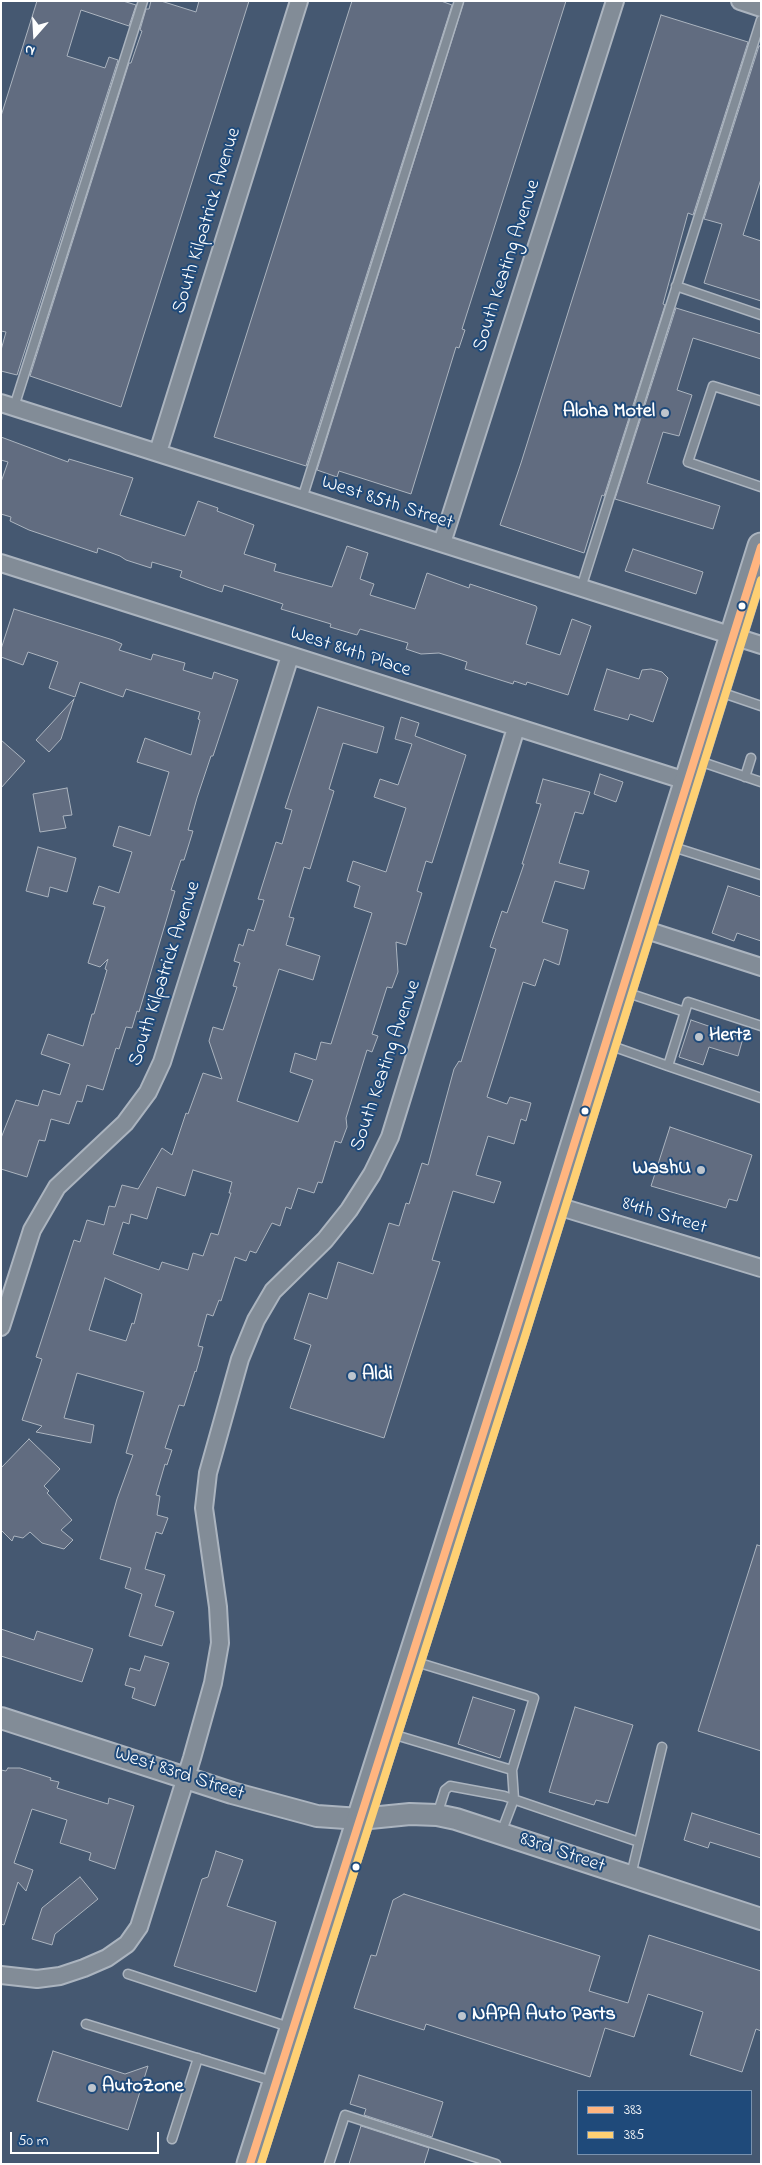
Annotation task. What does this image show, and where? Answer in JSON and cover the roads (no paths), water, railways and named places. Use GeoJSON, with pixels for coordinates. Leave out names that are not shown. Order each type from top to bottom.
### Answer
{"type":"FeatureCollection","features":[{"type":"Feature","properties":{"kind":"main road"},"geometry":{"type":"LineString","coordinates":[[250,2164],[411,1660],[689,770],[761,546]]}},
{"type":"Feature","properties":{"kind":"street","name":"South Kilpatrick Avenue"},"geometry":{"type":"LineString","coordinates":[[158,452],[299,1]]}},
{"type":"Feature","properties":{"kind":"street","name":"South Keating Avenue"},"geometry":{"type":"LineString","coordinates":[[442,543],[615,1]]}},
{"type":"Feature","properties":{"kind":"street"},"geometry":{"type":"LineString","coordinates":[[740,1],[761,8]]}},
{"type":"Feature","properties":{"kind":"street","name":"West 85th Street"},"geometry":{"type":"LineString","coordinates":[[8,405],[761,645]]}},
{"type":"Feature","properties":{"kind":"street","name":"West 84th Place"},"geometry":{"type":"LineString","coordinates":[[1,563],[516,728],[689,770]]}},
{"type":"Feature","properties":{"kind":"street","name":"South Kilpatrick Avenue"},"geometry":{"type":"LineString","coordinates":[[1,1327],[32,1230],[57,1187],[125,1124],[148,1092],[162,1062],[290,656]]}},
{"type":"Feature","properties":{"kind":"street","name":"South Keating Avenue"},"geometry":{"type":"LineString","coordinates":[[1,1975],[37,1979],[60,1976],[84,1968],[107,1958],[127,1944],[139,1927],[186,1778],[213,1682],[220,1643],[218,1607],[204,1508],[208,1473],[240,1360],[256,1320],[273,1291],[325,1240],[349,1210],[372,1174],[390,1137],[516,728]]}},
{"type":"Feature","properties":{"kind":"street"},"geometry":{"type":"LineString","coordinates":[[640,928],[761,967]]}},
{"type":"Feature","properties":{"kind":"street","name":"84th Street"},"geometry":{"type":"LineString","coordinates":[[554,1205],[761,1268]]}},
{"type":"Feature","properties":{"kind":"street","name":"West 83rd Street"},"geometry":{"type":"LineString","coordinates":[[1,1718],[232,1793],[317,1816],[360,1818]]}},
{"type":"Feature","properties":{"kind":"street","name":"83rd Street"},"geometry":{"type":"LineString","coordinates":[[360,1818],[410,1814],[437,1815],[501,1833],[761,1919]]}},
{"type":"Feature","properties":{"kind":"lane"},"geometry":{"type":"LineString","coordinates":[[8,405],[143,1]]}},
{"type":"Feature","properties":{"kind":"lane"},"geometry":{"type":"LineString","coordinates":[[302,499],[460,1]]}},
{"type":"Feature","properties":{"kind":"lane"},"geometry":{"type":"LineString","coordinates":[[582,588],[761,20]]}},
{"type":"Feature","properties":{"kind":"lane"},"geometry":{"type":"LineString","coordinates":[[676,286],[761,315]]}},
{"type":"Feature","properties":{"kind":"lane"},"geometry":{"type":"LineString","coordinates":[[761,401],[713,386],[688,462],[761,487]]}},
{"type":"Feature","properties":{"kind":"lane"},"geometry":{"type":"LineString","coordinates":[[715,690],[761,706]]}},
{"type":"Feature","properties":{"kind":"lane"},"geometry":{"type":"LineString","coordinates":[[745,776],[751,758]]}},
{"type":"Feature","properties":{"kind":"lane"},"geometry":{"type":"LineString","coordinates":[[689,770],[745,776],[761,782]]}},
{"type":"Feature","properties":{"kind":"lane"},"geometry":{"type":"LineString","coordinates":[[666,845],[761,875]]}},
{"type":"Feature","properties":{"kind":"lane"},"geometry":{"type":"LineString","coordinates":[[621,991],[685,1012]]}},
{"type":"Feature","properties":{"kind":"lane"},"geometry":{"type":"LineString","coordinates":[[668,1066],[688,1002],[761,1026]]}},
{"type":"Feature","properties":{"kind":"lane"},"geometry":{"type":"LineString","coordinates":[[604,1044],[761,1098]]}},
{"type":"Feature","properties":{"kind":"lane"},"geometry":{"type":"LineString","coordinates":[[411,1660],[534,1698],[512,1770],[514,1800],[501,1833]]}},
{"type":"Feature","properties":{"kind":"lane"},"geometry":{"type":"LineString","coordinates":[[387,1733],[512,1770]]}},
{"type":"Feature","properties":{"kind":"lane"},"geometry":{"type":"LineString","coordinates":[[630,1877],[662,1747]]}},
{"type":"Feature","properties":{"kind":"lane"},"geometry":{"type":"LineString","coordinates":[[437,1815],[446,1790],[450,1786],[514,1800],[639,1842]]}},
{"type":"Feature","properties":{"kind":"lane"},"geometry":{"type":"LineString","coordinates":[[128,1974],[293,2029]]}},
{"type":"Feature","properties":{"kind":"lane"},"geometry":{"type":"LineString","coordinates":[[86,2024],[276,2082]]}},
{"type":"Feature","properties":{"kind":"lane"},"geometry":{"type":"LineString","coordinates":[[172,2139],[198,2058]]}},
{"type":"Feature","properties":{"kind":"lane"},"geometry":{"type":"LineString","coordinates":[[329,2164],[344,2114],[496,2164]]}},
{"type":"Feature","properties":{"kind":"place","name":"Aloha Motel"},"geometry":{"type":"Point","coordinates":[665,413]}},
{"type":"Feature","properties":{"kind":"place","name":"Hertz"},"geometry":{"type":"Point","coordinates":[699,1037]}},
{"type":"Feature","properties":{"kind":"place","name":"WashU"},"geometry":{"type":"Point","coordinates":[701,1170]}},
{"type":"Feature","properties":{"kind":"place","name":"Aldi"},"geometry":{"type":"Point","coordinates":[352,1376]}},
{"type":"Feature","properties":{"kind":"place","name":"NAPA Auto Parts"},"geometry":{"type":"Point","coordinates":[462,2016]}},
{"type":"Feature","properties":{"kind":"place","name":"AutoZone"},"geometry":{"type":"Point","coordinates":[92,2088]}}]}
